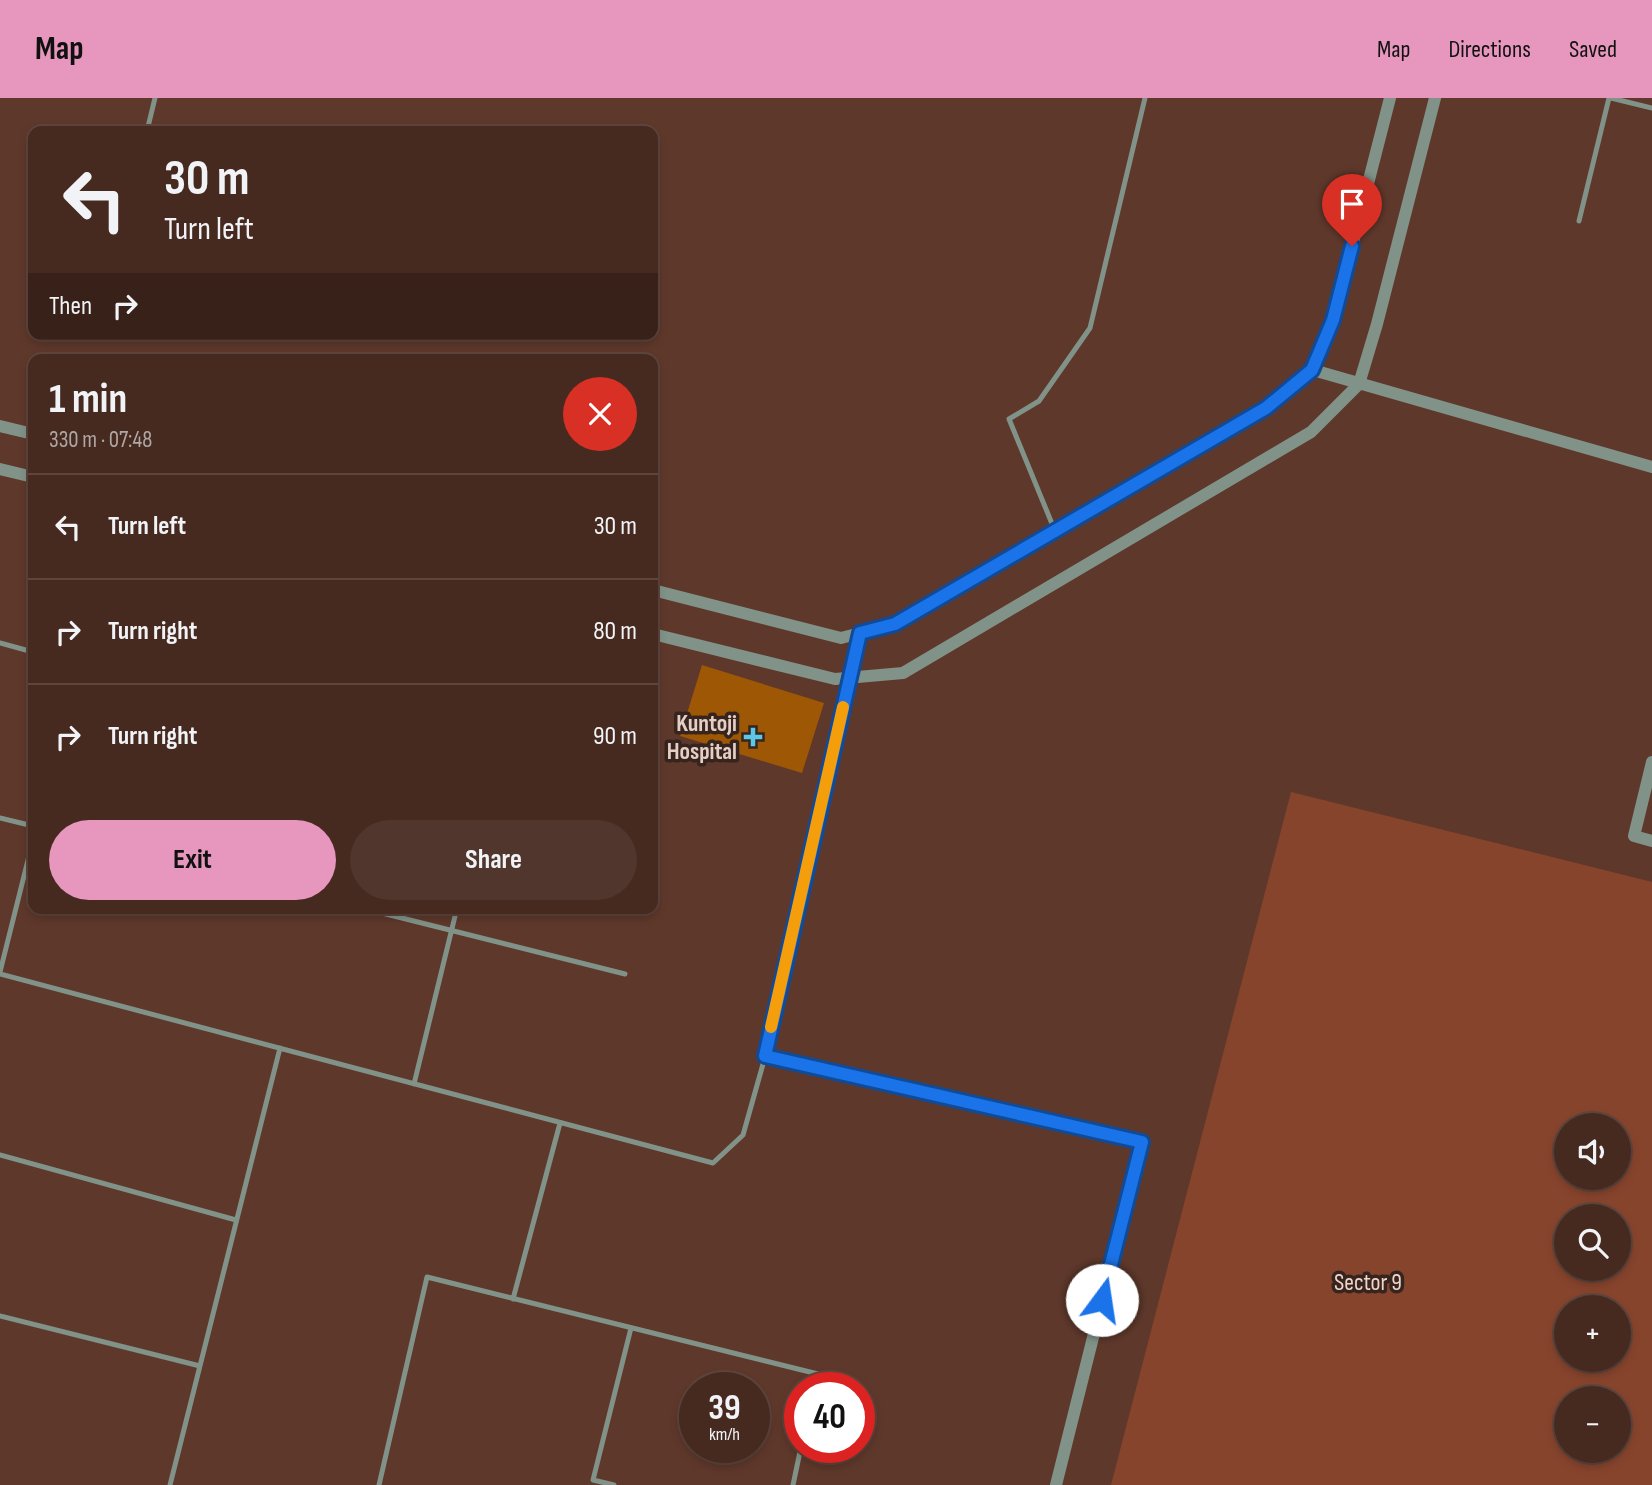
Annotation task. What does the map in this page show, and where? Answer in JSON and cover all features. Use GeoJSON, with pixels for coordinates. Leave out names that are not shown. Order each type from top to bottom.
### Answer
{"type":"FeatureCollection","features":[{"type":"Feature","properties":{"kind":"street"},"geometry":{"type":"LineString","coordinates":[[658,591],[841,638],[895,624],[1266,408],[1312,370],[1333,320],[1390,98]]}},
{"type":"Feature","properties":{"kind":"street"},"geometry":{"type":"LineString","coordinates":[[658,635],[835,680],[903,673],[1311,432],[1359,384],[1435,98]]}},
{"type":"Feature","properties":{"kind":"street"},"geometry":{"type":"LineString","coordinates":[[1312,370],[1652,467]]}},
{"type":"Feature","properties":{"kind":"street"},"geometry":{"type":"LineString","coordinates":[[0,426],[28,433]]}},
{"type":"Feature","properties":{"kind":"street"},"geometry":{"type":"LineString","coordinates":[[0,469],[28,476]]}},
{"type":"Feature","properties":{"kind":"street"},"geometry":{"type":"LineString","coordinates":[[860,633],[765,1056],[1142,1142],[1056,1485]]}},
{"type":"Feature","properties":{"kind":"street"},"geometry":{"type":"LineString","coordinates":[[1652,762],[1634,836],[1652,841]]}},
{"type":"Feature","properties":{"kind":"lane"},"geometry":{"type":"LineString","coordinates":[[148,126],[155,98]]}},
{"type":"Feature","properties":{"kind":"lane"},"geometry":{"type":"LineString","coordinates":[[1055,531],[1009,419],[1039,401],[1090,328],[1145,98]]}},
{"type":"Feature","properties":{"kind":"lane"},"geometry":{"type":"LineString","coordinates":[[1578,221],[1610,98],[1652,108]]}},
{"type":"Feature","properties":{"kind":"lane"},"geometry":{"type":"LineString","coordinates":[[0,643],[28,651]]}},
{"type":"Feature","properties":{"kind":"lane"},"geometry":{"type":"LineString","coordinates":[[0,818],[28,825]]}},
{"type":"Feature","properties":{"kind":"lane"},"geometry":{"type":"LineString","coordinates":[[28,860],[0,973],[560,1123],[713,1163],[743,1135],[765,1056]]}},
{"type":"Feature","properties":{"kind":"lane"},"geometry":{"type":"LineString","coordinates":[[385,914],[625,974]]}},
{"type":"Feature","properties":{"kind":"lane"},"geometry":{"type":"LineString","coordinates":[[414,1084],[456,914]]}},
{"type":"Feature","properties":{"kind":"lane"},"geometry":{"type":"LineString","coordinates":[[170,1485],[279,1048]]}},
{"type":"Feature","properties":{"kind":"lane"},"geometry":{"type":"LineString","coordinates":[[513,1299],[560,1123]]}},
{"type":"Feature","properties":{"kind":"lane"},"geometry":{"type":"LineString","coordinates":[[0,1154],[236,1220]]}},
{"type":"Feature","properties":{"kind":"lane"},"geometry":{"type":"LineString","coordinates":[[379,1485],[427,1277],[810,1372]]}},
{"type":"Feature","properties":{"kind":"lane"},"geometry":{"type":"LineString","coordinates":[[0,1316],[200,1366]]}},
{"type":"Feature","properties":{"kind":"lane"},"geometry":{"type":"LineString","coordinates":[[614,1485],[593,1480],[631,1328]]}},
{"type":"Feature","properties":{"kind":"lane"},"geometry":{"type":"LineString","coordinates":[[793,1485],[798,1463]]}},
{"type":"Feature","properties":{"kind":"green space","name":"Sector 9"},"geometry":{"type":"Polygon","coordinates":[[[1291,792],[1652,882],[1652,1485],[1111,1485],[1291,792]]]}},
{"type":"Feature","properties":{"kind":"building"},"geometry":{"type":"Polygon","coordinates":[[[702,665],[824,703],[802,773],[680,736],[702,665]]]}},
{"type":"Feature","properties":{"kind":"slow traffic"},"geometry":{"type":"LineString","coordinates":[[771,1027],[843,707]]}},
{"type":"Feature","properties":{"kind":"place","name":"Kuntoji Hospital"},"geometry":{"type":"Point","coordinates":[753,737]}},
{"type":"Feature","properties":{"kind":"route"},"geometry":{"type":"LineString","coordinates":[[1102,1300],[1142,1142],[765,1056],[860,633],[895,624],[1266,408],[1312,370],[1333,320],[1352,246]]}}]}
